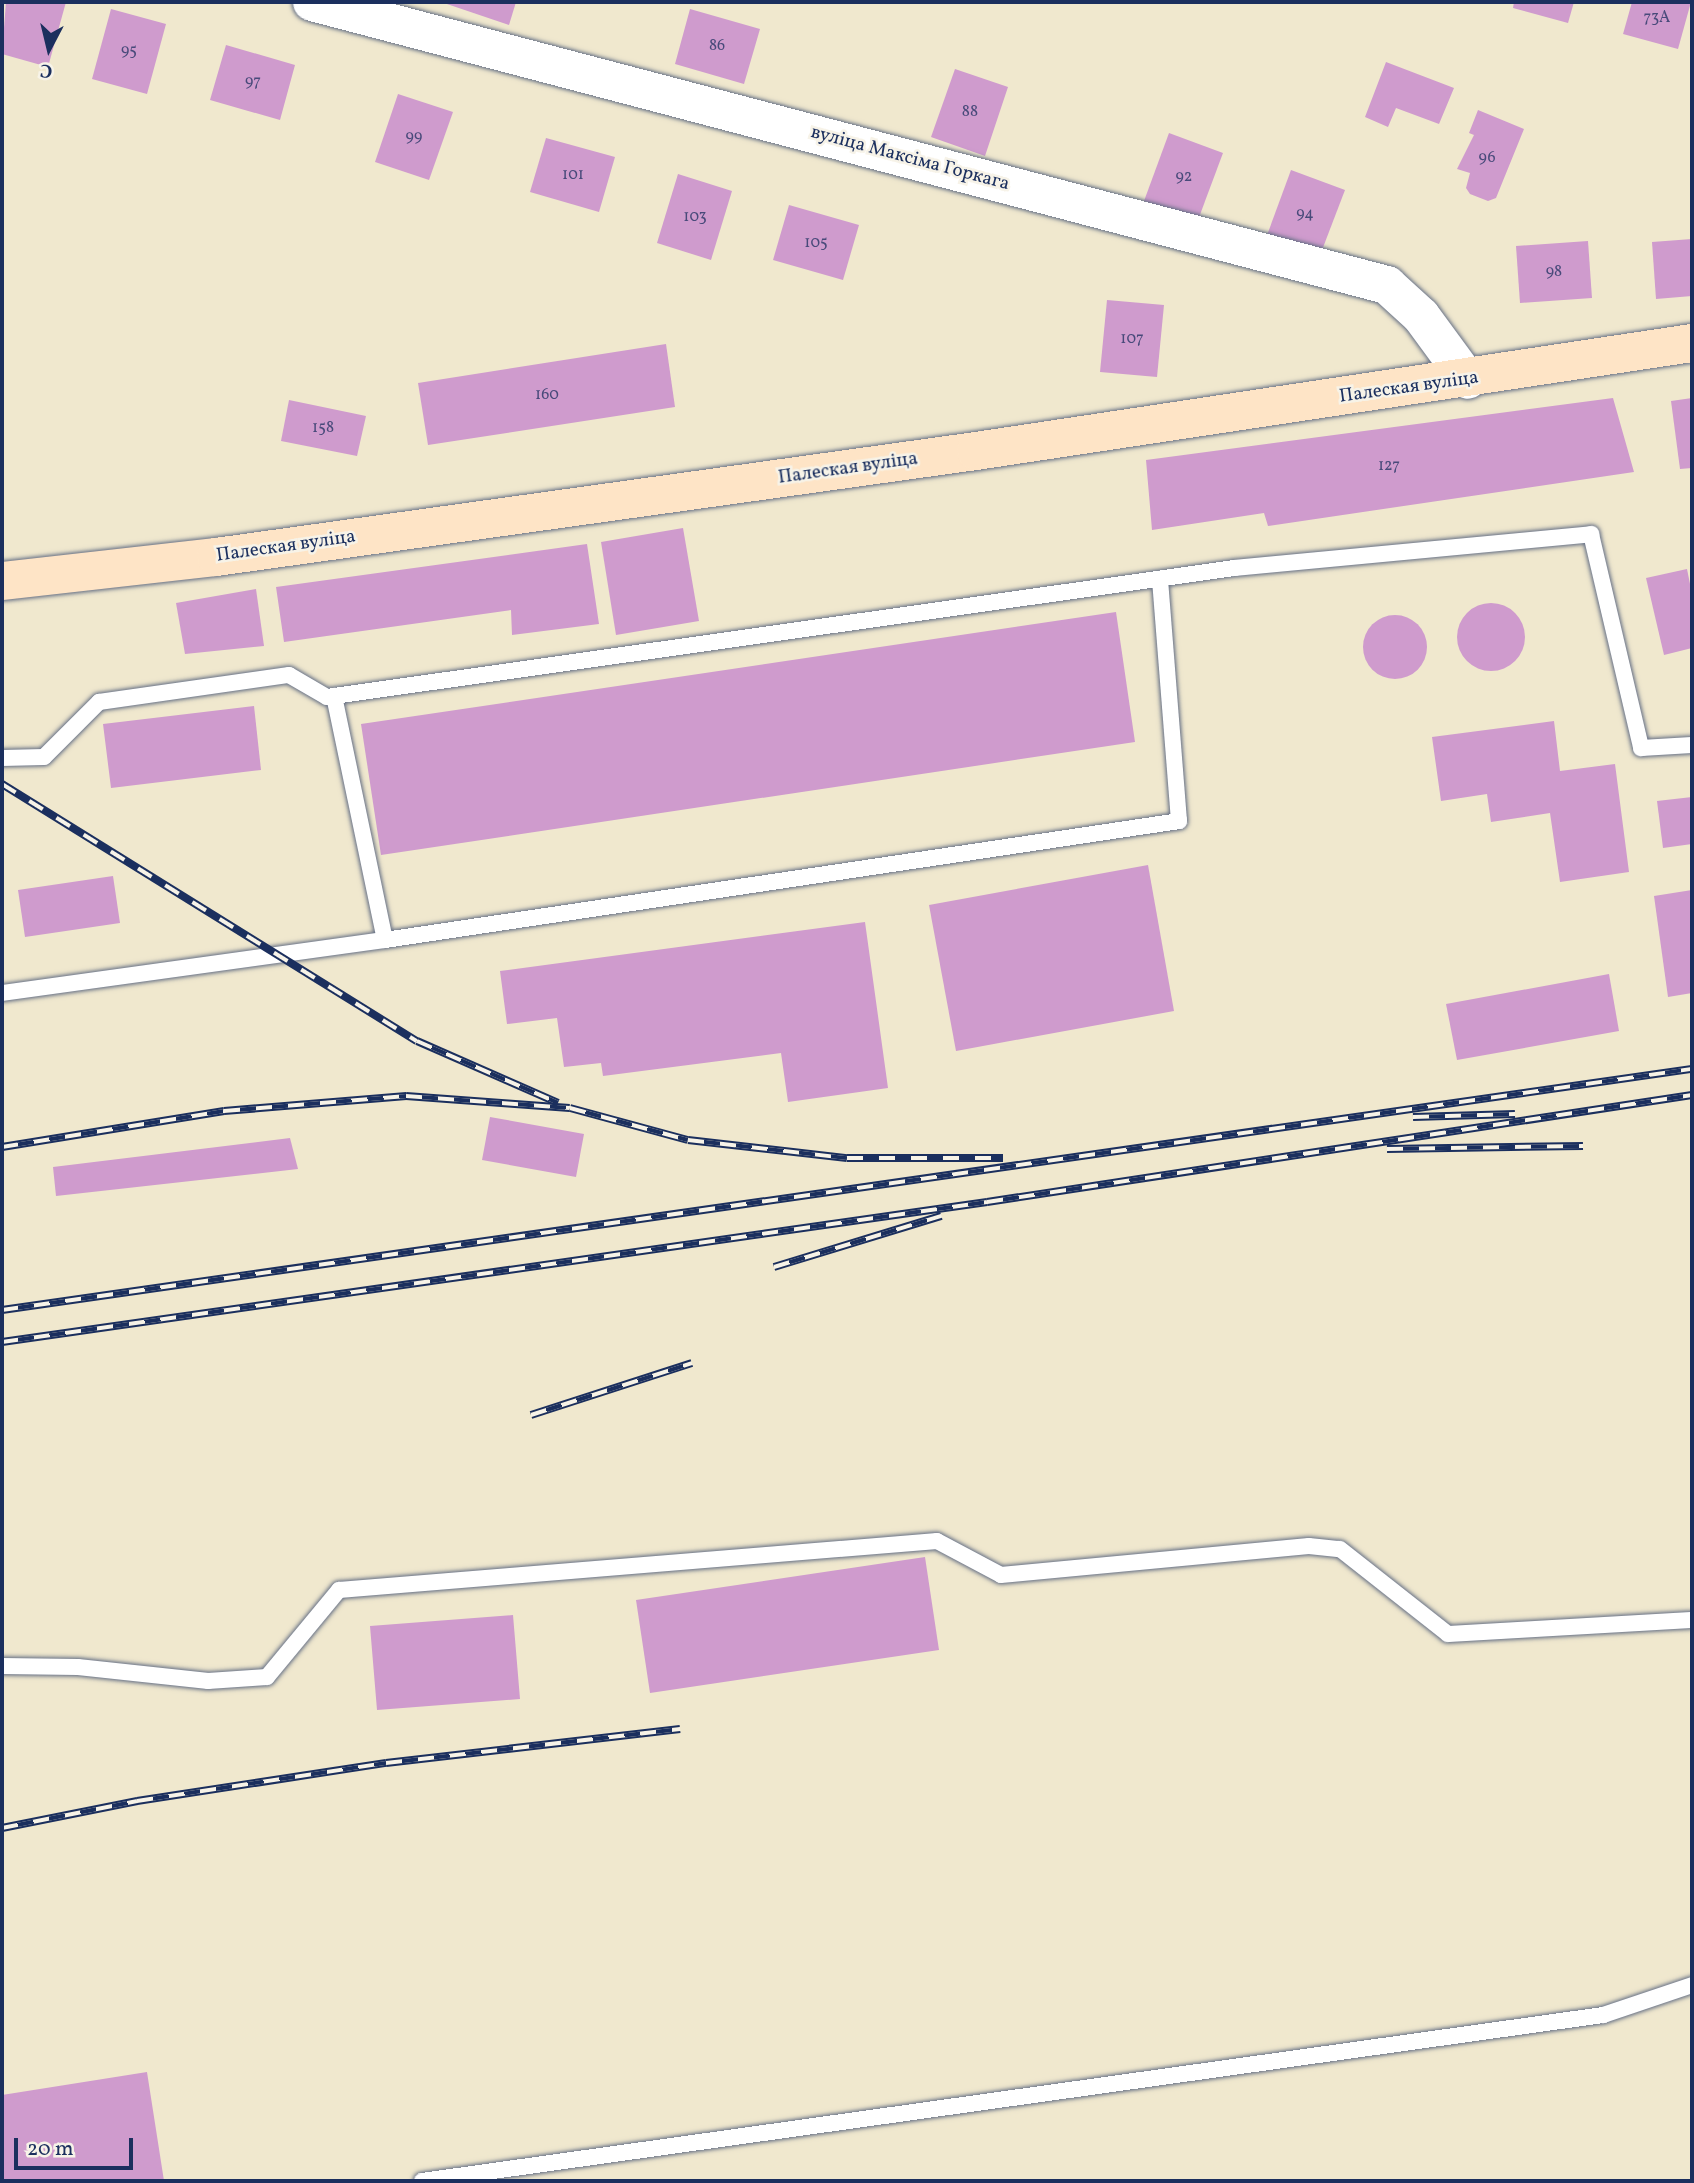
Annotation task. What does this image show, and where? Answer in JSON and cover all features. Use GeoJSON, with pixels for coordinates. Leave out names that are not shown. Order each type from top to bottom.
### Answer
{"type":"FeatureCollection","features":[{"type":"Feature","properties":{"kind":"main road","name":"Палеская вуліца"},"geometry":{"type":"LineString","coordinates":[[2,581],[216,557],[1468,380],[1692,343]]}},
{"type":"Feature","properties":{"kind":"street","name":"вуліца Максіма Горкага"},"geometry":{"type":"LineString","coordinates":[[312,2],[1387,285],[1421,316],[1468,380]]}},
{"type":"Feature","properties":{"kind":"lane"},"geometry":{"type":"LineString","coordinates":[[2,758],[44,757],[99,702],[289,675],[327,697],[1160,579],[1591,534],[1641,748],[1692,745]]}},
{"type":"Feature","properties":{"kind":"lane"},"geometry":{"type":"LineString","coordinates":[[2,993],[385,940],[1179,821],[1160,579]]}},
{"type":"Feature","properties":{"kind":"lane"},"geometry":{"type":"LineString","coordinates":[[334,696],[385,940]]}},
{"type":"Feature","properties":{"kind":"lane"},"geometry":{"type":"LineString","coordinates":[[2,1665],[78,1667],[208,1681],[267,1677],[339,1590],[937,1541],[1001,1574],[1309,1546],[1340,1549],[1448,1634],[1692,1620]]}},
{"type":"Feature","properties":{"kind":"lane"},"geometry":{"type":"LineString","coordinates":[[422,2181],[1603,2015],[1692,1985]]}},
{"type":"Feature","properties":{"kind":"building"},"geometry":{"type":"Polygon","coordinates":[[[6,2],[66,2],[48,67],[2,54],[6,2]]]}},
{"type":"Feature","properties":{"kind":"building"},"geometry":{"type":"Polygon","coordinates":[[[441,2],[516,2],[509,25],[441,2]]]}},
{"type":"Feature","properties":{"kind":"building"},"geometry":{"type":"Polygon","coordinates":[[[1514,2],[1574,2],[1568,23],[1513,8],[1514,2]]]}},
{"type":"Feature","properties":{"kind":"building"},"geometry":{"type":"Polygon","coordinates":[[[1632,2],[1691,2],[1678,49],[1623,34],[1632,2]]]}},
{"type":"Feature","properties":{"kind":"building"},"geometry":{"type":"Polygon","coordinates":[[[111,9],[166,24],[147,94],[92,79],[111,9]]]}},
{"type":"Feature","properties":{"kind":"building"},"geometry":{"type":"Polygon","coordinates":[[[690,9],[760,29],[744,84],[675,64],[690,9]]]}},
{"type":"Feature","properties":{"kind":"building"},"geometry":{"type":"Polygon","coordinates":[[[226,45],[295,65],[280,120],[210,100],[226,45]]]}},
{"type":"Feature","properties":{"kind":"building"},"geometry":{"type":"Polygon","coordinates":[[[1386,62],[1454,88],[1439,124],[1396,108],[1388,127],[1365,117],[1386,62]]]}},
{"type":"Feature","properties":{"kind":"building"},"geometry":{"type":"Polygon","coordinates":[[[955,69],[1008,87],[985,156],[931,137],[955,69]]]}},
{"type":"Feature","properties":{"kind":"building"},"geometry":{"type":"Polygon","coordinates":[[[398,94],[453,112],[429,180],[375,162],[398,94]]]}},
{"type":"Feature","properties":{"kind":"building"},"geometry":{"type":"Polygon","coordinates":[[[1478,110],[1524,129],[1496,198],[1488,201],[1470,194],[1466,188],[1470,173],[1457,169],[1474,135],[1469,133],[1478,110]]]}},
{"type":"Feature","properties":{"kind":"building"},"geometry":{"type":"Polygon","coordinates":[[[1169,133],[1223,153],[1198,220],[1144,201],[1169,133]]]}},
{"type":"Feature","properties":{"kind":"building"},"geometry":{"type":"Polygon","coordinates":[[[546,138],[615,157],[599,212],[530,192],[546,138]]]}},
{"type":"Feature","properties":{"kind":"building"},"geometry":{"type":"Polygon","coordinates":[[[1291,170],[1345,190],[1319,258],[1266,238],[1291,170]]]}},
{"type":"Feature","properties":{"kind":"building"},"geometry":{"type":"Polygon","coordinates":[[[678,174],[732,191],[711,260],[657,243],[678,174]]]}},
{"type":"Feature","properties":{"kind":"building"},"geometry":{"type":"Polygon","coordinates":[[[789,205],[859,225],[843,280],[773,260],[789,205]]]}},
{"type":"Feature","properties":{"kind":"building"},"geometry":{"type":"Polygon","coordinates":[[[1692,239],[1692,296],[1656,299],[1652,242],[1692,239]]]}},
{"type":"Feature","properties":{"kind":"building"},"geometry":{"type":"Polygon","coordinates":[[[1588,241],[1592,298],[1520,303],[1516,246],[1588,241]]]}},
{"type":"Feature","properties":{"kind":"building"},"geometry":{"type":"Polygon","coordinates":[[[1107,300],[1164,305],[1157,377],[1100,372],[1107,300]]]}},
{"type":"Feature","properties":{"kind":"building"},"geometry":{"type":"Polygon","coordinates":[[[666,344],[675,407],[428,445],[418,383],[666,344]]]}},
{"type":"Feature","properties":{"kind":"building"},"geometry":{"type":"Polygon","coordinates":[[[1613,398],[1634,472],[1268,526],[1264,513],[1152,530],[1146,460],[1613,398]]]}},
{"type":"Feature","properties":{"kind":"building"},"geometry":{"type":"Polygon","coordinates":[[[1692,398],[1692,468],[1680,469],[1671,401],[1692,398]]]}},
{"type":"Feature","properties":{"kind":"building"},"geometry":{"type":"Polygon","coordinates":[[[289,400],[366,416],[357,456],[281,441],[289,400]]]}},
{"type":"Feature","properties":{"kind":"building"},"geometry":{"type":"Polygon","coordinates":[[[683,528],[699,621],[616,635],[601,542],[683,528]]]}},
{"type":"Feature","properties":{"kind":"building"},"geometry":{"type":"Polygon","coordinates":[[[587,544],[599,624],[512,635],[511,610],[284,642],[276,587],[587,544]]]}},
{"type":"Feature","properties":{"kind":"building"},"geometry":{"type":"Polygon","coordinates":[[[1687,569],[1692,594],[1692,648],[1664,655],[1646,578],[1687,569]]]}},
{"type":"Feature","properties":{"kind":"building"},"geometry":{"type":"Polygon","coordinates":[[[256,589],[264,646],[185,654],[176,603],[256,589]]]}},
{"type":"Feature","properties":{"kind":"building"},"geometry":{"type":"Polygon","coordinates":[[[1491,603],[1504,606],[1515,613],[1522,624],[1525,637],[1522,650],[1515,661],[1504,668],[1491,671],[1478,668],[1467,661],[1460,650],[1457,637],[1460,624],[1467,613],[1478,606],[1491,603]]]}},
{"type":"Feature","properties":{"kind":"building"},"geometry":{"type":"Polygon","coordinates":[[[1116,612],[1135,742],[381,855],[361,724],[1116,612]]]}},
{"type":"Feature","properties":{"kind":"building"},"geometry":{"type":"Polygon","coordinates":[[[1389,615],[1401,615],[1418,624],[1425,635],[1425,659],[1418,670],[1401,679],[1389,679],[1377,674],[1368,665],[1363,653],[1363,641],[1368,629],[1377,620],[1389,615]]]}},
{"type":"Feature","properties":{"kind":"building"},"geometry":{"type":"Polygon","coordinates":[[[254,706],[261,770],[111,788],[103,724],[254,706]]]}},
{"type":"Feature","properties":{"kind":"building"},"geometry":{"type":"Polygon","coordinates":[[[1554,721],[1560,771],[1615,764],[1629,872],[1560,882],[1550,813],[1491,822],[1487,794],[1441,801],[1432,737],[1554,721]]]}},
{"type":"Feature","properties":{"kind":"building"},"geometry":{"type":"Polygon","coordinates":[[[1692,797],[1692,844],[1663,848],[1657,801],[1692,797]]]}},
{"type":"Feature","properties":{"kind":"building"},"geometry":{"type":"Polygon","coordinates":[[[1148,865],[1174,1011],[956,1051],[929,905],[1148,865]]]}},
{"type":"Feature","properties":{"kind":"building"},"geometry":{"type":"Polygon","coordinates":[[[113,876],[120,923],[25,937],[18,890],[113,876]]]}},
{"type":"Feature","properties":{"kind":"building"},"geometry":{"type":"Polygon","coordinates":[[[1692,890],[1692,993],[1668,997],[1654,896],[1692,890]]]}},
{"type":"Feature","properties":{"kind":"building"},"geometry":{"type":"Polygon","coordinates":[[[865,922],[888,1088],[788,1102],[781,1053],[603,1076],[601,1063],[564,1067],[557,1018],[507,1024],[500,971],[865,922]]]}},
{"type":"Feature","properties":{"kind":"building"},"geometry":{"type":"Polygon","coordinates":[[[1609,974],[1619,1031],[1457,1060],[1446,1004],[1609,974]]]}},
{"type":"Feature","properties":{"kind":"building"},"geometry":{"type":"Polygon","coordinates":[[[490,1117],[584,1134],[576,1177],[482,1160],[490,1117]]]}},
{"type":"Feature","properties":{"kind":"building"},"geometry":{"type":"Polygon","coordinates":[[[290,1138],[298,1169],[56,1196],[53,1167],[290,1138]]]}},
{"type":"Feature","properties":{"kind":"building"},"geometry":{"type":"Polygon","coordinates":[[[925,1557],[939,1650],[650,1693],[636,1600],[925,1557]]]}},
{"type":"Feature","properties":{"kind":"building"},"geometry":{"type":"Polygon","coordinates":[[[513,1615],[520,1699],[377,1710],[370,1626],[513,1615]]]}},
{"type":"Feature","properties":{"kind":"building"},"geometry":{"type":"Polygon","coordinates":[[[147,2072],[164,2181],[2,2181],[2,2095],[147,2072]]]}},
{"type":"Feature","properties":{"kind":"railway"},"geometry":{"type":"LineString","coordinates":[[2,784],[417,1041],[558,1103]]}},
{"type":"Feature","properties":{"kind":"railway"},"geometry":{"type":"LineString","coordinates":[[2,1310],[1692,1069]]}},
{"type":"Feature","properties":{"kind":"railway"},"geometry":{"type":"LineString","coordinates":[[2,1342],[987,1202],[1692,1095]]}},
{"type":"Feature","properties":{"kind":"railway"},"geometry":{"type":"LineString","coordinates":[[2,1147],[224,1111],[406,1096],[570,1108],[688,1140],[847,1158],[1003,1158]]}},
{"type":"Feature","properties":{"kind":"railway"},"geometry":{"type":"LineString","coordinates":[[1413,1117],[1515,1114]]}},
{"type":"Feature","properties":{"kind":"railway"},"geometry":{"type":"LineString","coordinates":[[1387,1149],[1583,1146]]}},
{"type":"Feature","properties":{"kind":"railway"},"geometry":{"type":"LineString","coordinates":[[774,1267],[941,1216]]}},
{"type":"Feature","properties":{"kind":"railway"},"geometry":{"type":"LineString","coordinates":[[531,1415],[692,1363]]}},
{"type":"Feature","properties":{"kind":"railway"},"geometry":{"type":"LineString","coordinates":[[2,1828],[137,1801],[386,1763],[680,1729]]}}]}
